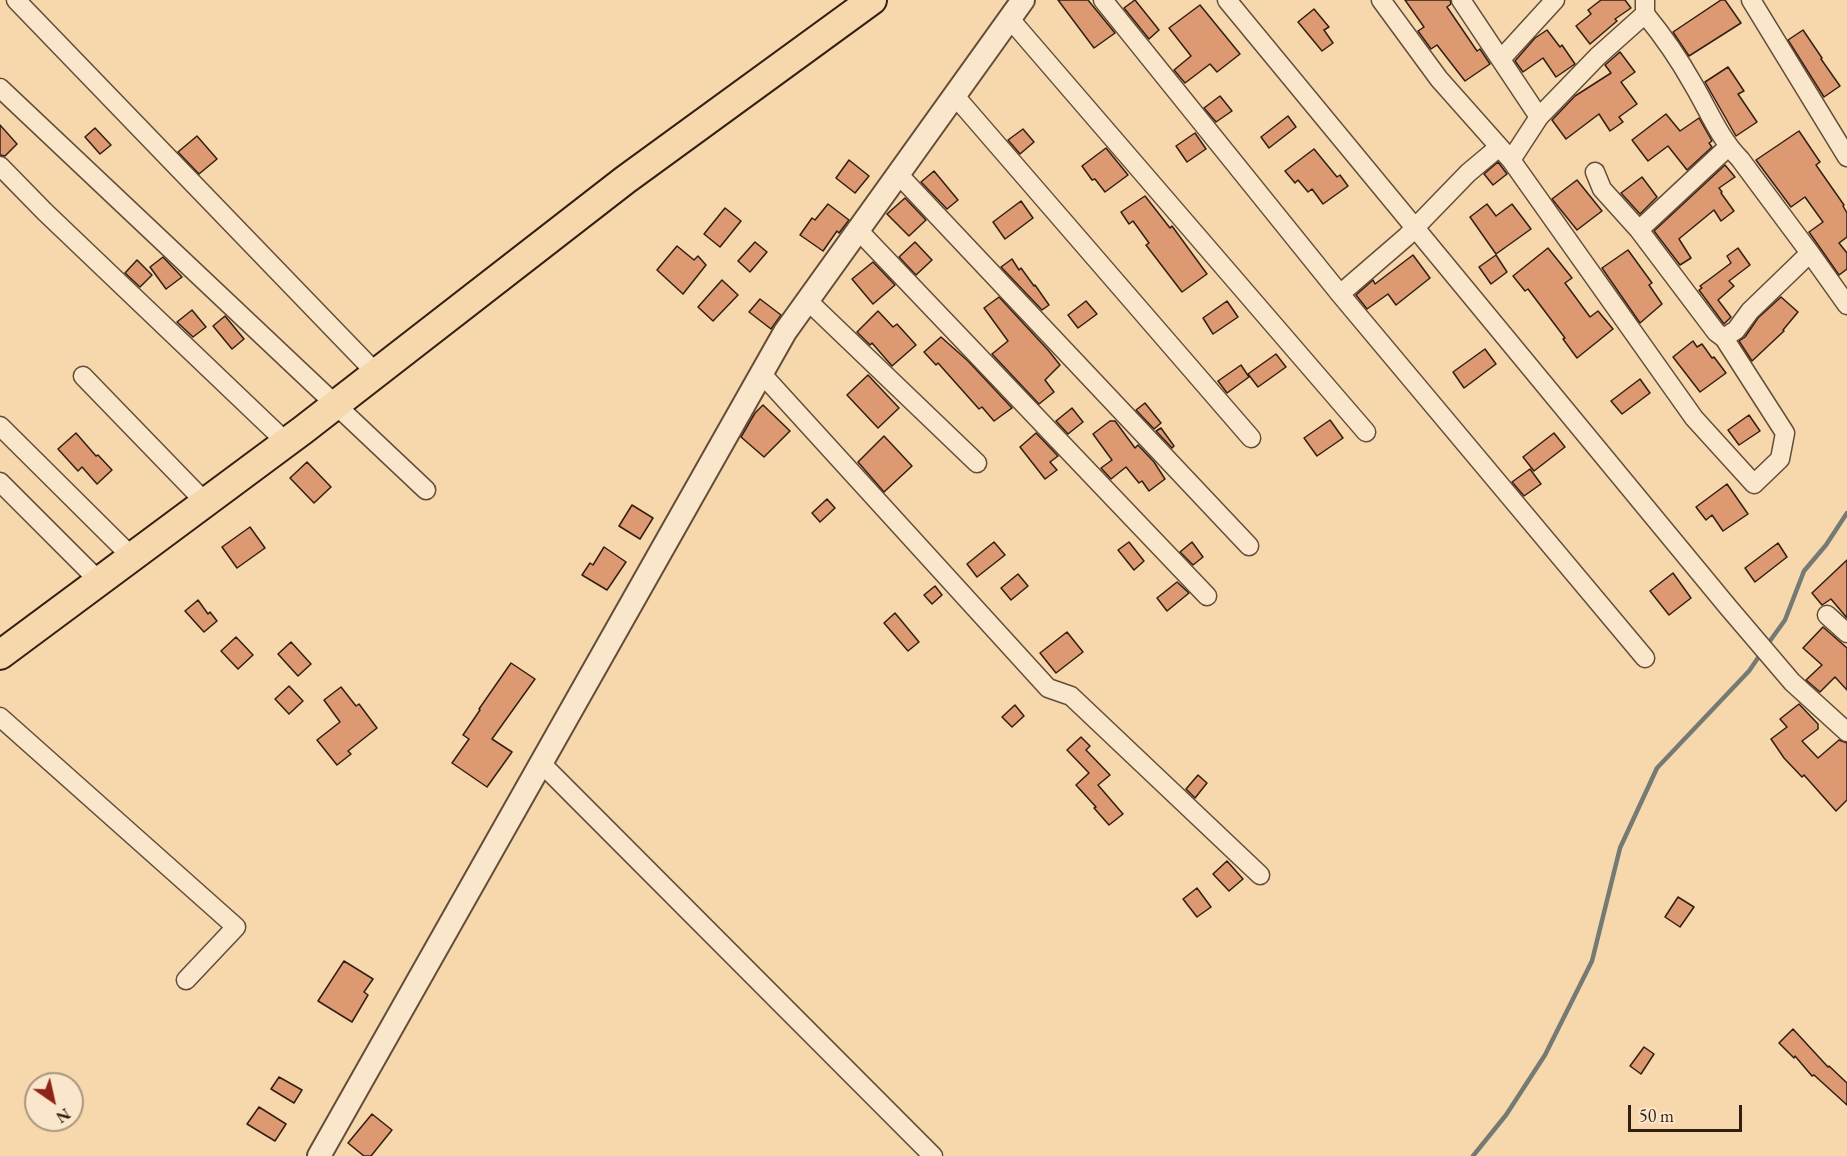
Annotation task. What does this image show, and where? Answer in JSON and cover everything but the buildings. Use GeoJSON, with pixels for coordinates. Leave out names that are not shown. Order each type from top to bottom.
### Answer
{"type":"FeatureCollection","features":[{"type":"Feature","properties":{"kind":"main road"},"geometry":{"type":"LineString","coordinates":[[0,655],[336,404],[625,180],[872,0]]}},
{"type":"Feature","properties":{"kind":"street"},"geometry":{"type":"LineString","coordinates":[[16,0],[376,373]]}},
{"type":"Feature","properties":{"kind":"street"},"geometry":{"type":"LineString","coordinates":[[319,1156],[785,332],[1023,0]]}},
{"type":"Feature","properties":{"kind":"street"},"geometry":{"type":"LineString","coordinates":[[1103,0],[1340,294],[1644,658]]}},
{"type":"Feature","properties":{"kind":"street"},"geometry":{"type":"LineString","coordinates":[[1227,0],[1764,649],[1792,682],[1847,732]]}},
{"type":"Feature","properties":{"kind":"street"},"geometry":{"type":"LineString","coordinates":[[1381,0],[1439,79],[1505,153],[1694,418],[1754,484],[1780,459],[1785,433],[1724,338],[1716,332],[1639,230],[1602,189],[1595,172]]}},
{"type":"Feature","properties":{"kind":"street"},"geometry":{"type":"LineString","coordinates":[[1461,0],[1539,117]]}},
{"type":"Feature","properties":{"kind":"street"},"geometry":{"type":"LineString","coordinates":[[1501,59],[1555,0]]}},
{"type":"Feature","properties":{"kind":"street"},"geometry":{"type":"LineString","coordinates":[[1751,0],[1847,157]]}},
{"type":"Feature","properties":{"kind":"street"},"geometry":{"type":"LineString","coordinates":[[1340,294],[1415,227],[1468,173],[1505,153],[1645,7],[1692,81],[1728,147],[1740,159],[1847,305]]}},
{"type":"Feature","properties":{"kind":"street"},"geometry":{"type":"LineString","coordinates":[[1010,19],[1366,432]]}},
{"type":"Feature","properties":{"kind":"street"},"geometry":{"type":"LineString","coordinates":[[0,88],[426,490]]}},
{"type":"Feature","properties":{"kind":"street"},"geometry":{"type":"LineString","coordinates":[[955,96],[1251,438]]}},
{"type":"Feature","properties":{"kind":"street"},"geometry":{"type":"LineString","coordinates":[[1639,230],[1728,147]]}},
{"type":"Feature","properties":{"kind":"street"},"geometry":{"type":"LineString","coordinates":[[0,166],[286,442]]}},
{"type":"Feature","properties":{"kind":"street"},"geometry":{"type":"LineString","coordinates":[[898,174],[1249,546]]}},
{"type":"Feature","properties":{"kind":"street"},"geometry":{"type":"LineString","coordinates":[[858,230],[1207,596]]}},
{"type":"Feature","properties":{"kind":"street"},"geometry":{"type":"LineString","coordinates":[[1724,338],[1736,330],[1750,310],[1810,253]]}},
{"type":"Feature","properties":{"kind":"street"},"geometry":{"type":"LineString","coordinates":[[807,300],[977,463]]}},
{"type":"Feature","properties":{"kind":"street"},"geometry":{"type":"LineString","coordinates":[[761,373],[1048,688],[1071,696],[1260,875]]}},
{"type":"Feature","properties":{"kind":"street"},"geometry":{"type":"LineString","coordinates":[[83,376],[205,502]]}},
{"type":"Feature","properties":{"kind":"street"},"geometry":{"type":"LineString","coordinates":[[0,426],[132,557]]}},
{"type":"Feature","properties":{"kind":"street"},"geometry":{"type":"LineString","coordinates":[[0,482],[99,581]]}},
{"type":"Feature","properties":{"kind":"street"},"geometry":{"type":"LineString","coordinates":[[1827,615],[1847,633]]}},
{"type":"Feature","properties":{"kind":"street"},"geometry":{"type":"LineString","coordinates":[[0,717],[236,927],[186,980]]}},
{"type":"Feature","properties":{"kind":"street"},"geometry":{"type":"LineString","coordinates":[[541,763],[933,1156]]}},
{"type":"Feature","properties":{"kind":"waterway"},"geometry":{"type":"LineString","coordinates":[[1767,645],[1785,620],[1804,571],[1826,545],[1847,513]]}},
{"type":"Feature","properties":{"kind":"waterway"},"geometry":{"type":"LineString","coordinates":[[1473,1156],[1506,1115],[1545,1055],[1592,961],[1620,848],[1657,768],[1749,671],[1762,652]]}}]}
